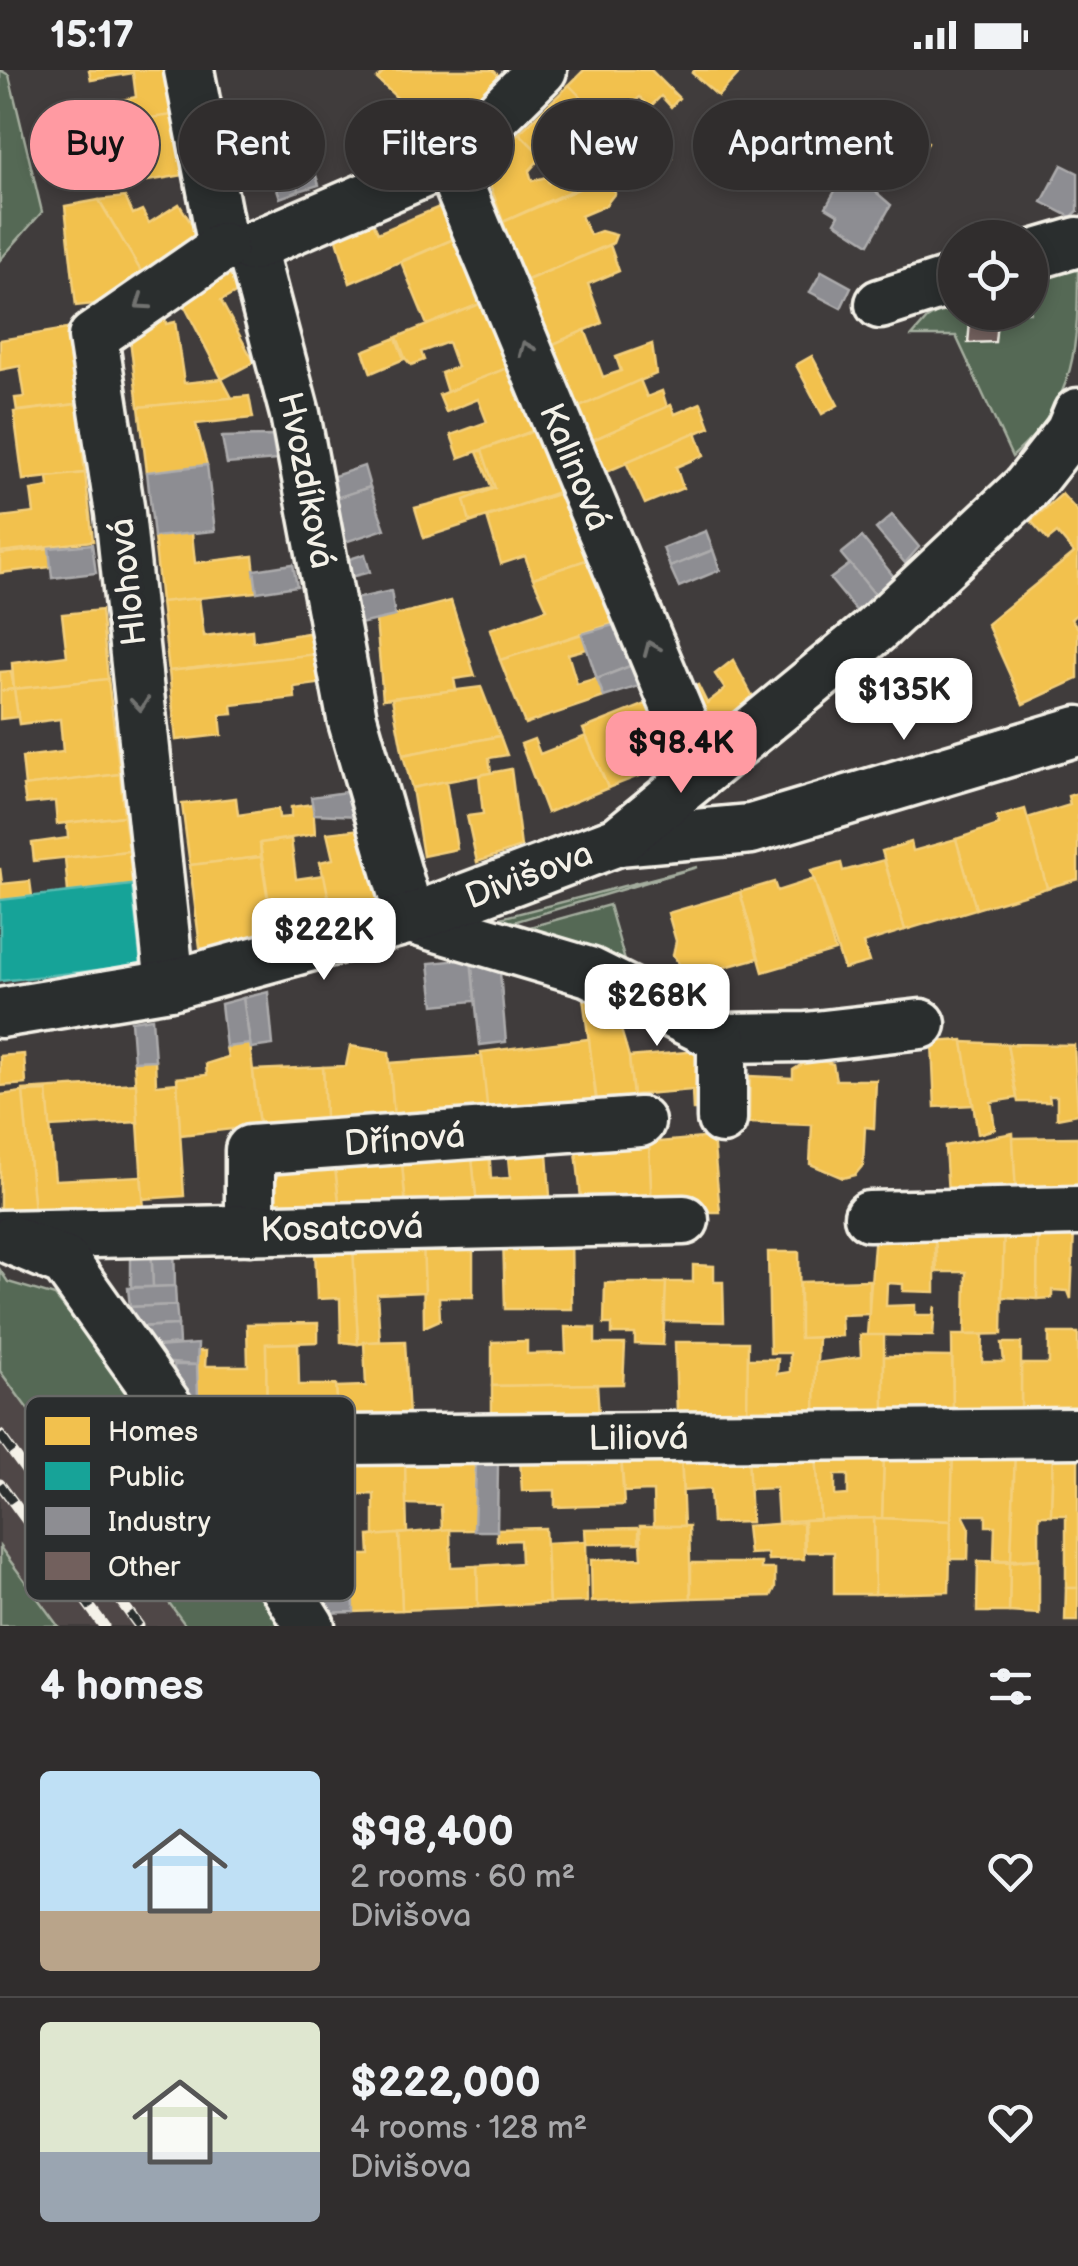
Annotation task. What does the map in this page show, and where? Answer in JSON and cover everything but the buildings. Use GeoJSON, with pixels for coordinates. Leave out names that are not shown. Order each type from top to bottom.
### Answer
{"type":"FeatureCollection","features":[{"type":"Feature","properties":{"kind":"street","name":"Hvozdíková"},"geometry":{"type":"LineString","coordinates":[[190,70],[237,247],[296,414],[352,718],[410,919]]}},
{"type":"Feature","properties":{"kind":"street","name":"Hlohová"},"geometry":{"type":"LineString","coordinates":[[512,100],[542,70]]}},
{"type":"Feature","properties":{"kind":"street","name":"Hlohová"},"geometry":{"type":"LineString","coordinates":[[170,985],[120,512],[93,336],[237,247],[379,190]]}},
{"type":"Feature","properties":{"kind":"street","name":"Kalinová"},"geometry":{"type":"LineString","coordinates":[[461,190],[702,770]]}},
{"type":"Feature","properties":{"kind":"street"},"geometry":{"type":"LineString","coordinates":[[1048,251],[1078,242]]}},
{"type":"Feature","properties":{"kind":"street"},"geometry":{"type":"LineString","coordinates":[[880,304],[938,285]]}},
{"type":"Feature","properties":{"kind":"street","name":"Divišova"},"geometry":{"type":"LineString","coordinates":[[0,1013],[170,985],[410,919],[618,840],[875,630],[1026,488],[1070,432],[1078,413]]}},
{"type":"Feature","properties":{"kind":"street"},"geometry":{"type":"LineString","coordinates":[[618,840],[751,829],[1078,731]]}},
{"type":"Feature","properties":{"kind":"street"},"geometry":{"type":"LineString","coordinates":[[410,919],[590,972],[722,1038],[806,1037],[921,1024]]}},
{"type":"Feature","properties":{"kind":"street"},"geometry":{"type":"LineString","coordinates":[[722,1038],[722,1119]]}},
{"type":"Feature","properties":{"kind":"street","name":"Dřínová"},"geometry":{"type":"LineString","coordinates":[[250,1230],[250,1150],[640,1122]]}},
{"type":"Feature","properties":{"kind":"street"},"geometry":{"type":"LineString","coordinates":[[869,1216],[1078,1211]]}},
{"type":"Feature","properties":{"kind":"street","name":"Kosatcová"},"geometry":{"type":"LineString","coordinates":[[0,1235],[684,1220]]}},
{"type":"Feature","properties":{"kind":"street"},"geometry":{"type":"LineString","coordinates":[[0,1235],[65,1262],[160,1396]]}},
{"type":"Feature","properties":{"kind":"street","name":"Liliová"},"geometry":{"type":"LineString","coordinates":[[355,1440],[1078,1434]]}},
{"type":"Feature","properties":{"kind":"street"},"geometry":{"type":"LineString","coordinates":[[294,1601],[310,1626]]}},
{"type":"Feature","properties":{"kind":"shaded area"},"geometry":{"type":"Polygon","coordinates":[[[0,1371],[25,1405],[25,1581],[0,1547],[0,1371]]]}},
{"type":"Feature","properties":{"kind":"shaded area"},"geometry":{"type":"Polygon","coordinates":[[[40,1601],[168,1601],[186,1626],[58,1626],[40,1601]]]}},
{"type":"Feature","properties":{"kind":"green space"},"geometry":{"type":"Polygon","coordinates":[[[0,70],[9,75],[30,162],[30,190],[37,190],[42,212],[0,260],[0,70]]]}},
{"type":"Feature","properties":{"kind":"green space"},"geometry":{"type":"Polygon","coordinates":[[[1078,258],[1075,345],[1062,392],[1050,414],[1012,457],[956,336],[912,336],[938,312],[938,330],[1048,330],[1048,268],[1078,258]]]}},
{"type":"Feature","properties":{"kind":"green space"},"geometry":{"type":"Polygon","coordinates":[[[697,867],[497,927],[493,920],[697,867]]]}},
{"type":"Feature","properties":{"kind":"green space"},"geometry":{"type":"Polygon","coordinates":[[[609,905],[631,982],[501,935],[609,905]]]}},
{"type":"Feature","properties":{"kind":"green space"},"geometry":{"type":"Polygon","coordinates":[[[0,1270],[8,1282],[55,1296],[135,1396],[25,1396],[25,1405],[0,1371],[0,1270]]]}},
{"type":"Feature","properties":{"kind":"green space"},"geometry":{"type":"Polygon","coordinates":[[[0,1547],[25,1581],[25,1601],[40,1601],[58,1626],[0,1626],[0,1547]]]}},
{"type":"Feature","properties":{"kind":"green space"},"geometry":{"type":"Polygon","coordinates":[[[168,1601],[273,1601],[287,1626],[186,1626],[168,1601]]]}},
{"type":"Feature","properties":{"kind":"railway"},"geometry":{"type":"LineString","coordinates":[[0,1435],[25,1469]]}},
{"type":"Feature","properties":{"kind":"railway"},"geometry":{"type":"LineString","coordinates":[[0,1484],[25,1518]]}},
{"type":"Feature","properties":{"kind":"railway"},"geometry":{"type":"LineString","coordinates":[[86,1601],[104,1626]]}},
{"type":"Feature","properties":{"kind":"railway"},"geometry":{"type":"LineString","coordinates":[[121,1601],[139,1626]]}}]}
